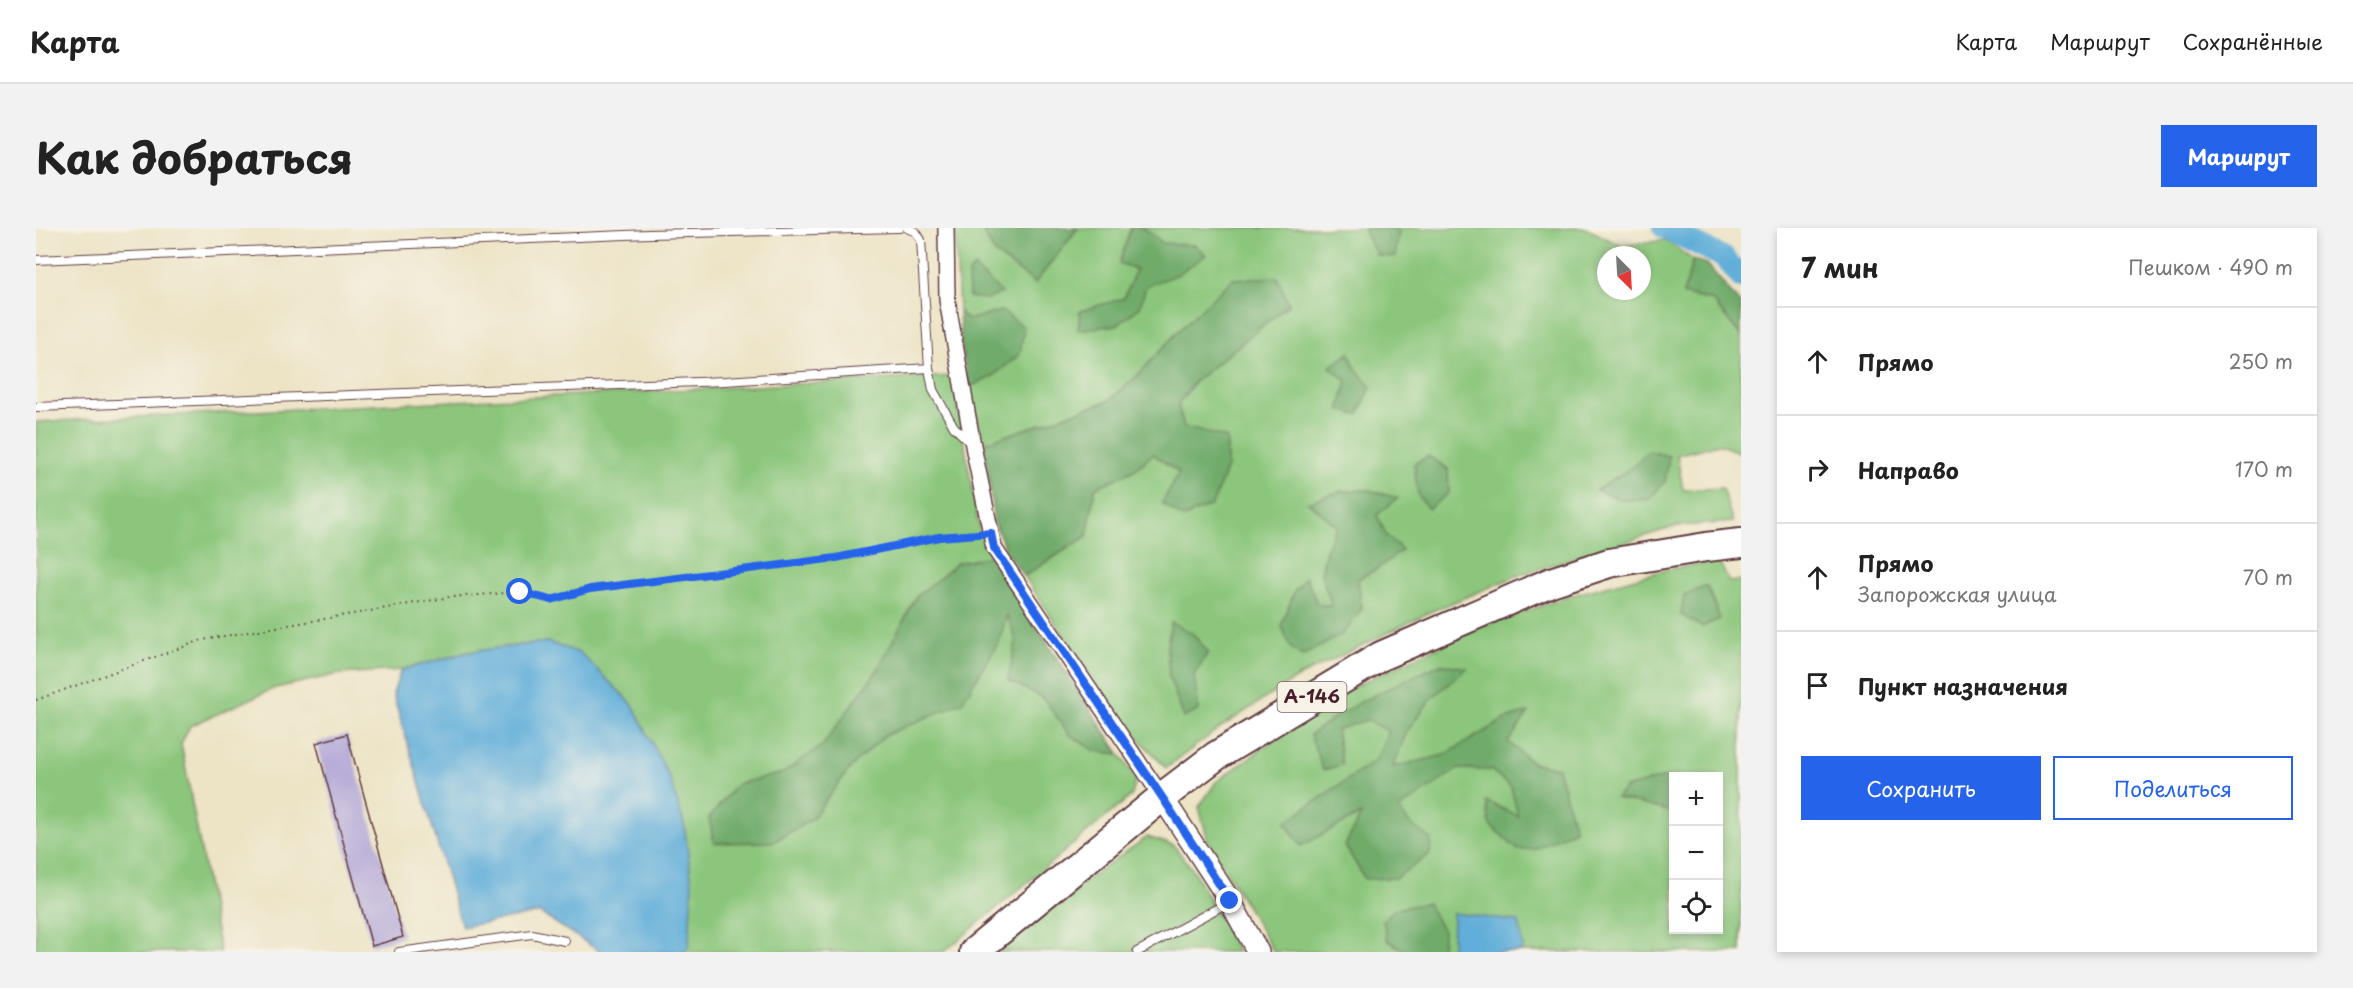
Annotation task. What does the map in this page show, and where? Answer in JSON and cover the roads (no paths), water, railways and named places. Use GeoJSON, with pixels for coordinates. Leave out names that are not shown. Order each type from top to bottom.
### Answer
{"type":"FeatureCollection","features":[{"type":"Feature","properties":{"kind":"highway","name":"А-146"},"geometry":{"type":"LineString","coordinates":[[974,952],[1162,797],[1216,756],[1382,656],[1551,582],[1609,563],[1741,543]]}},
{"type":"Feature","properties":{"kind":"main road"},"geometry":{"type":"LineString","coordinates":[[1162,797],[1230,901],[1258,952]]}},
{"type":"Feature","properties":{"kind":"street"},"geometry":{"type":"LineString","coordinates":[[946,228],[947,300],[972,444],[994,548],[1162,797]]}},
{"type":"Feature","properties":{"kind":"lane"},"geometry":{"type":"LineString","coordinates":[[36,260],[649,234],[899,228]]}},
{"type":"Feature","properties":{"kind":"lane"},"geometry":{"type":"LineString","coordinates":[[907,228],[916,232],[921,240],[929,368],[933,390],[954,427],[972,444]]}},
{"type":"Feature","properties":{"kind":"lane"},"geometry":{"type":"LineString","coordinates":[[36,407],[725,381],[929,368]]}},
{"type":"Feature","properties":{"kind":"lane"},"geometry":{"type":"LineString","coordinates":[[1137,952],[1230,901]]}},
{"type":"Feature","properties":{"kind":"lane"},"geometry":{"type":"LineString","coordinates":[[399,952],[532,934],[565,942]]}},
{"type":"Feature","properties":{"kind":"water"},"geometry":{"type":"Polygon","coordinates":[[[547,642],[580,653],[633,705],[670,779],[684,824],[692,884],[689,946],[684,952],[601,952],[540,913],[462,927],[393,694],[401,670],[468,652],[547,642]]]}},
{"type":"Feature","properties":{"kind":"water"},"geometry":{"type":"Polygon","coordinates":[[[1453,913],[1519,922],[1523,947],[1521,952],[1452,952],[1453,913]]]}},
{"type":"Feature","properties":{"kind":"waterway"},"geometry":{"type":"LineString","coordinates":[[1664,228],[1725,258],[1741,278]]}}]}
